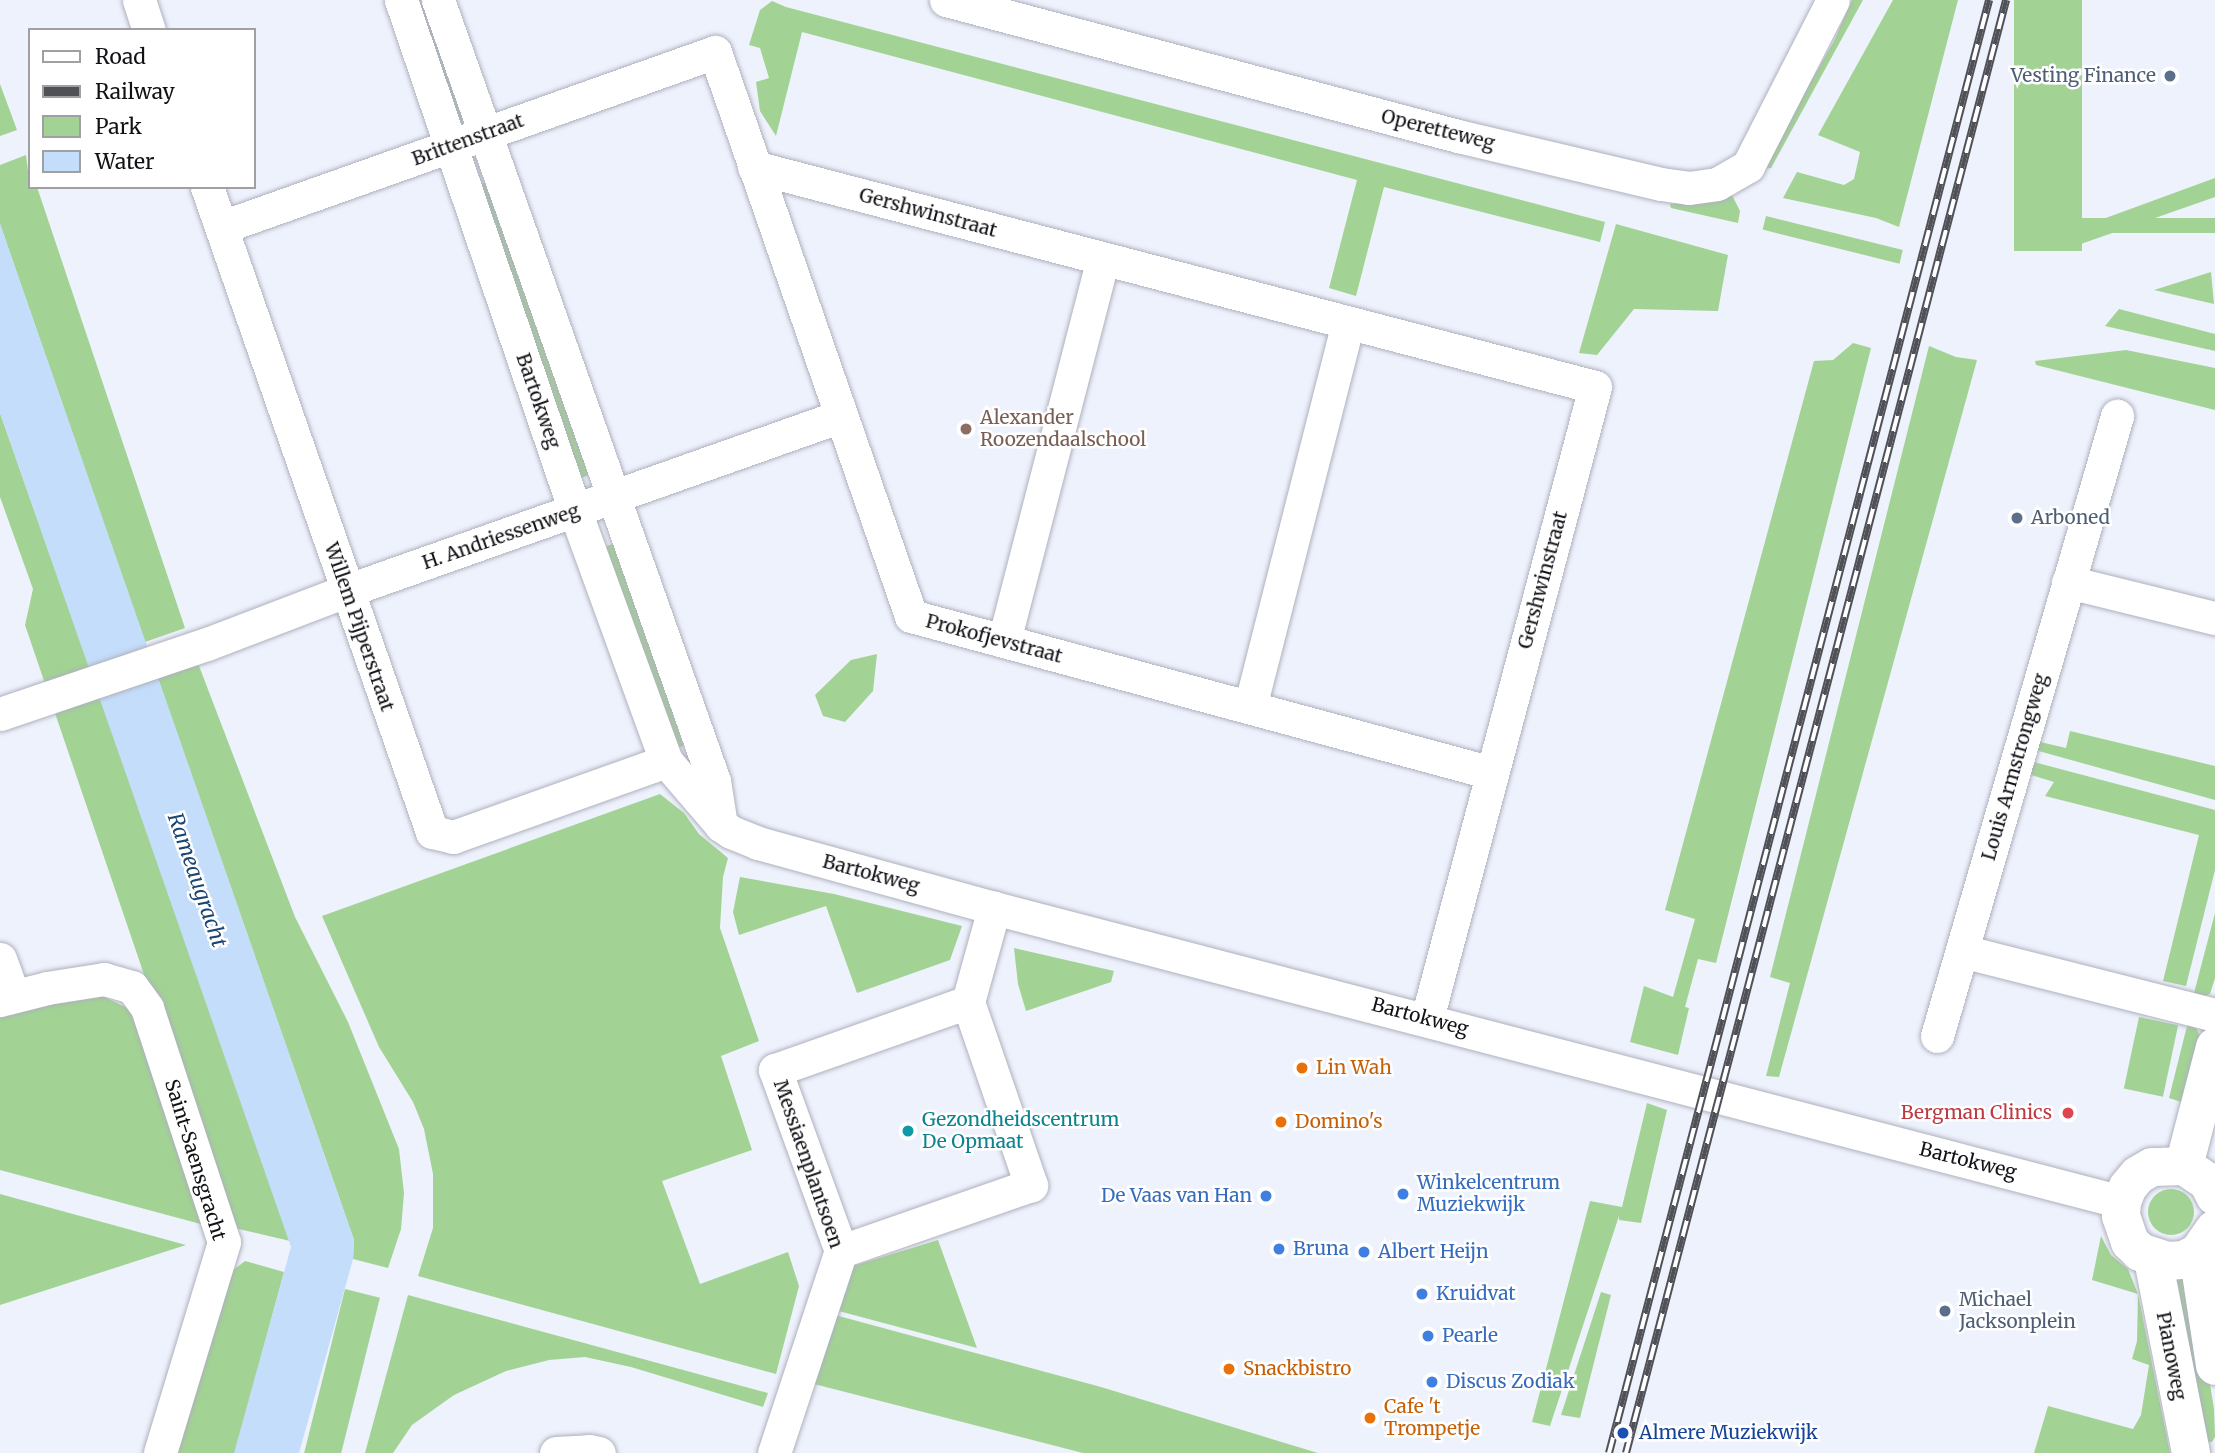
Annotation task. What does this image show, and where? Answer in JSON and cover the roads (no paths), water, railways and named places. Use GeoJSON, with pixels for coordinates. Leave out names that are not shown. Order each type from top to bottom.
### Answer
{"type":"FeatureCollection","features":[{"type":"Feature","properties":{"kind":"street"},"geometry":{"type":"LineString","coordinates":[[139,0],[148,28]]}},
{"type":"Feature","properties":{"kind":"street","name":"Bartokweg"},"geometry":{"type":"LineString","coordinates":[[401,0],[575,511],[666,761],[721,825],[758,843],[994,908],[2122,1202]]}},
{"type":"Feature","properties":{"kind":"street","name":"Bartokweg"},"geometry":{"type":"LineString","coordinates":[[438,0],[714,781],[721,825]]}},
{"type":"Feature","properties":{"kind":"street","name":"Operetteweg"},"geometry":{"type":"LineString","coordinates":[[946,0],[1458,136],[1689,188],[1717,184],[1748,166],[1833,0]]}},
{"type":"Feature","properties":{"kind":"street","name":"Brittenstraat"},"geometry":{"type":"LineString","coordinates":[[222,227],[715,52]]}},
{"type":"Feature","properties":{"kind":"street","name":"Prokofjevstraat"},"geometry":{"type":"LineString","coordinates":[[715,52],[911,616],[1492,773]]}},
{"type":"Feature","properties":{"kind":"street","name":"Gershwinstraat"},"geometry":{"type":"LineString","coordinates":[[754,167],[1595,387],[1427,1019]]}},
{"type":"Feature","properties":{"kind":"street","name":"Willem Pijperstraat"},"geometry":{"type":"LineString","coordinates":[[208,189],[432,832],[453,837],[666,761]]}},
{"type":"Feature","properties":{"kind":"street"},"geometry":{"type":"LineString","coordinates":[[1004,641],[1103,259]]}},
{"type":"Feature","properties":{"kind":"street"},"geometry":{"type":"LineString","coordinates":[[1250,707],[1348,323]]}},
{"type":"Feature","properties":{"kind":"street","name":"H. Andriessenweg"},"geometry":{"type":"LineString","coordinates":[[0,714],[841,416]]}},
{"type":"Feature","properties":{"kind":"street","name":"Louis Armstrongweg"},"geometry":{"type":"LineString","coordinates":[[1937,1036],[2117,416]]}},
{"type":"Feature","properties":{"kind":"street"},"geometry":{"type":"LineString","coordinates":[[2068,582],[2215,618]]}},
{"type":"Feature","properties":{"kind":"street"},"geometry":{"type":"LineString","coordinates":[[841,1251],[1031,1185],[968,1002],[994,908]]}},
{"type":"Feature","properties":{"kind":"street"},"geometry":{"type":"LineString","coordinates":[[1962,951],[2215,1016]]}},
{"type":"Feature","properties":{"kind":"street"},"geometry":{"type":"LineString","coordinates":[[0,959],[6,998]]}},
{"type":"Feature","properties":{"kind":"street","name":"Saint-Saensgracht"},"geometry":{"type":"LineString","coordinates":[[6,998],[104,979],[132,987],[147,1008],[223,1242],[160,1453]]}},
{"type":"Feature","properties":{"kind":"street","name":"Messiaenplantsoen"},"geometry":{"type":"LineString","coordinates":[[774,1453],[841,1251],[775,1070],[968,1002]]}},
{"type":"Feature","properties":{"kind":"street"},"geometry":{"type":"LineString","coordinates":[[2183,1166],[2215,1046]]}},
{"type":"Feature","properties":{"kind":"street"},"geometry":{"type":"LineString","coordinates":[[2206,1241],[2184,1260],[2152,1259],[2130,1242],[2121,1216],[2122,1202],[2138,1175],[2152,1167],[2183,1166],[2208,1182],[2215,1196]]}},
{"type":"Feature","properties":{"kind":"street"},"geometry":{"type":"LineString","coordinates":[[2206,1241],[2215,1366]]}},
{"type":"Feature","properties":{"kind":"street","name":"Pianoweg"},"geometry":{"type":"LineString","coordinates":[[2152,1259],[2190,1453]]}},
{"type":"Feature","properties":{"kind":"street"},"geometry":{"type":"LineString","coordinates":[[556,1453],[598,1453]]}},
{"type":"Feature","properties":{"kind":"water","name":"Rameaugracht"},"geometry":{"type":"Polygon","coordinates":[[[0,224],[354,1240],[353,1259],[299,1453],[234,1453],[291,1247],[0,413],[0,224]]]}},
{"type":"Feature","properties":{"kind":"railway"},"geometry":{"type":"LineString","coordinates":[[1609,1453],[1989,0]]}},
{"type":"Feature","properties":{"kind":"railway"},"geometry":{"type":"LineString","coordinates":[[1626,1453],[2006,0]]}},
{"type":"Feature","properties":{"kind":"place","name":"Vesting Finance"},"geometry":{"type":"Point","coordinates":[2170,76]}},
{"type":"Feature","properties":{"kind":"place","name":"Alexander Roozendaalschool"},"geometry":{"type":"Point","coordinates":[966,429]}},
{"type":"Feature","properties":{"kind":"place","name":"Arboned"},"geometry":{"type":"Point","coordinates":[2017,518]}},
{"type":"Feature","properties":{"kind":"place","name":"Lin Wah"},"geometry":{"type":"Point","coordinates":[1302,1068]}},
{"type":"Feature","properties":{"kind":"place","name":"Bergman Clinics"},"geometry":{"type":"Point","coordinates":[2068,1113]}},
{"type":"Feature","properties":{"kind":"place","name":"Domino's"},"geometry":{"type":"Point","coordinates":[1281,1122]}},
{"type":"Feature","properties":{"kind":"place","name":"Gezondheidscentrum De Opmaat"},"geometry":{"type":"Point","coordinates":[908,1131]}},
{"type":"Feature","properties":{"kind":"place","name":"Winkelcentrum Muziekwijk"},"geometry":{"type":"Point","coordinates":[1403,1194]}},
{"type":"Feature","properties":{"kind":"place","name":"De Vaas van Han"},"geometry":{"type":"Point","coordinates":[1266,1196]}},
{"type":"Feature","properties":{"kind":"place","name":"Bruna"},"geometry":{"type":"Point","coordinates":[1279,1249]}},
{"type":"Feature","properties":{"kind":"place","name":"Albert Heijn"},"geometry":{"type":"Point","coordinates":[1364,1252]}},
{"type":"Feature","properties":{"kind":"place","name":"Kruidvat"},"geometry":{"type":"Point","coordinates":[1422,1294]}},
{"type":"Feature","properties":{"kind":"place","name":"Michael Jacksonplein"},"geometry":{"type":"Point","coordinates":[1945,1311]}},
{"type":"Feature","properties":{"kind":"place","name":"Pearle"},"geometry":{"type":"Point","coordinates":[1428,1336]}},
{"type":"Feature","properties":{"kind":"place","name":"Snackbistro"},"geometry":{"type":"Point","coordinates":[1229,1369]}},
{"type":"Feature","properties":{"kind":"place","name":"Discus Zodiak"},"geometry":{"type":"Point","coordinates":[1432,1382]}},
{"type":"Feature","properties":{"kind":"place","name":"Cafe 't Trompetje"},"geometry":{"type":"Point","coordinates":[1370,1418]}},
{"type":"Feature","properties":{"kind":"place","name":"Almere Muziekwijk"},"geometry":{"type":"Point","coordinates":[1623,1433]}}]}
